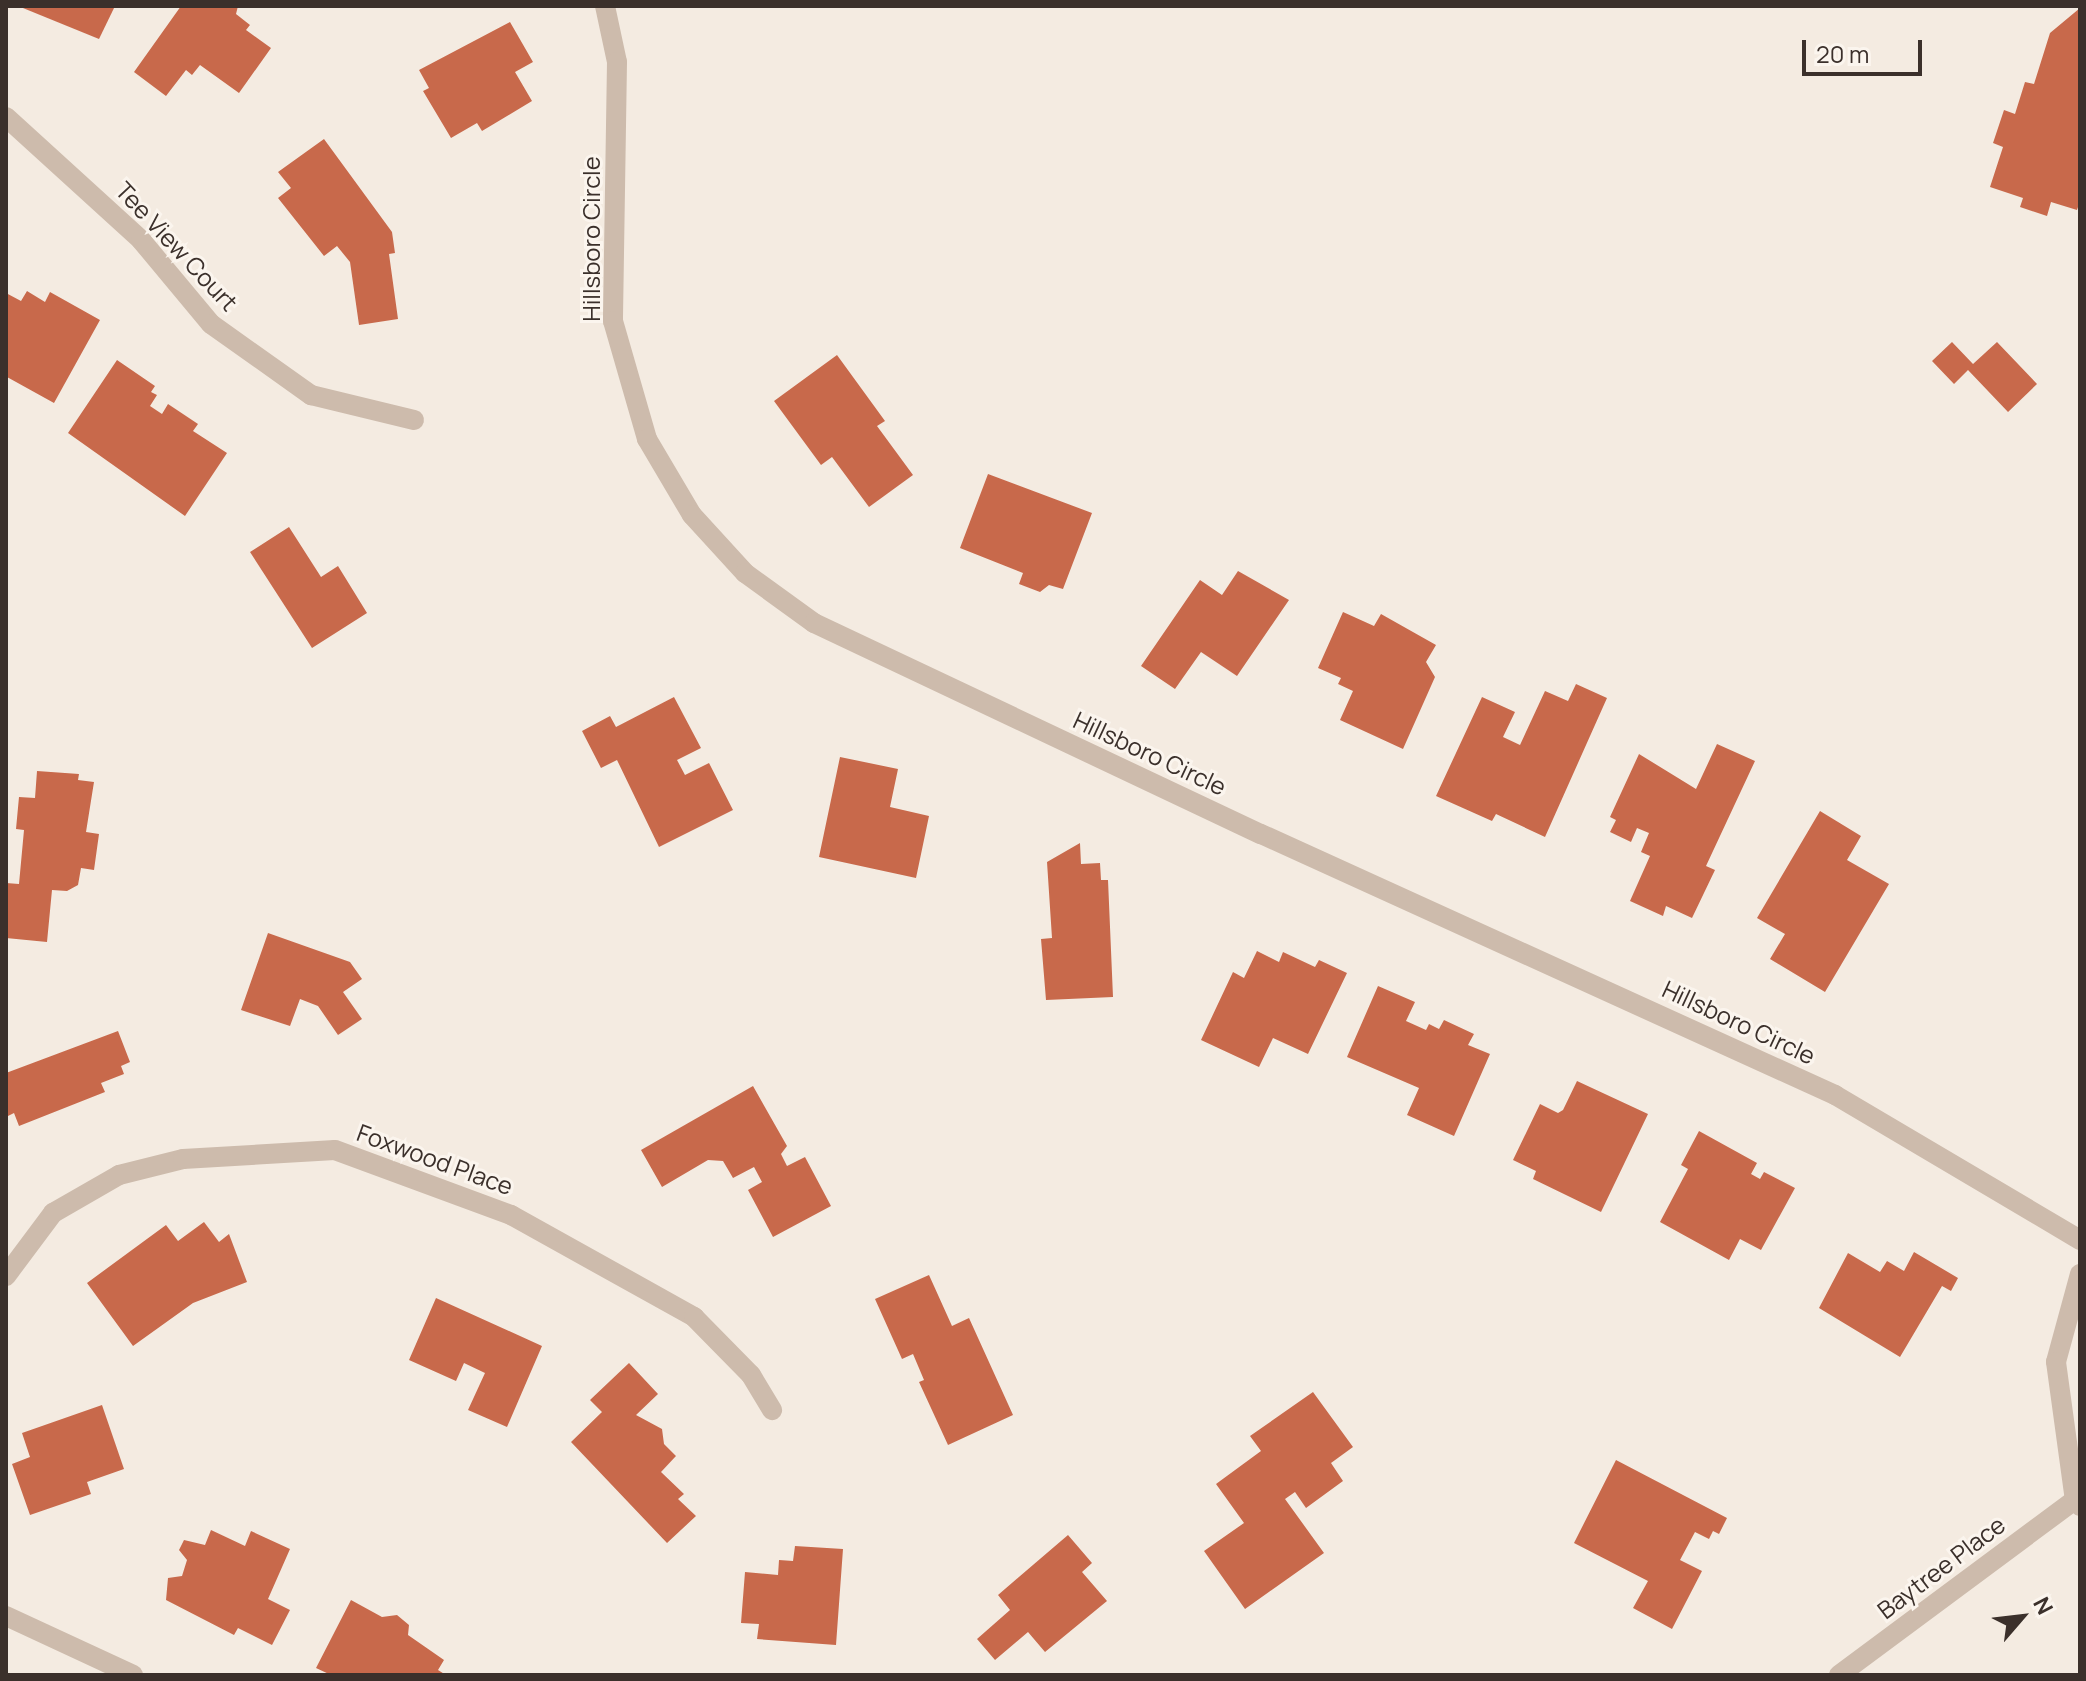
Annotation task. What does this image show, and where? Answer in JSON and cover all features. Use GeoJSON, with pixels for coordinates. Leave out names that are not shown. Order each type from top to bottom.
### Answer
{"type":"FeatureCollection","features":[{"type":"Feature","properties":{"kind":"street","name":"Hillsboro Circle"},"geometry":{"type":"LineString","coordinates":[[605,6],[617,62],[613,321],[647,439],[692,515],[745,573],[814,623],[1261,834],[1835,1095],[2080,1240]]}},
{"type":"Feature","properties":{"kind":"street","name":"Tee View Court"},"geometry":{"type":"LineString","coordinates":[[6,117],[141,240],[211,324],[311,395],[414,420]]}},
{"type":"Feature","properties":{"kind":"street","name":"Foxwood Place"},"geometry":{"type":"LineString","coordinates":[[6,1276],[53,1213],[119,1175],[183,1159],[335,1150],[511,1215],[694,1317],[751,1375],[772,1410]]}},
{"type":"Feature","properties":{"kind":"street"},"geometry":{"type":"LineString","coordinates":[[2077,1503],[2056,1362],[2080,1274]]}},
{"type":"Feature","properties":{"kind":"street","name":"Baytree Place"},"geometry":{"type":"LineString","coordinates":[[1839,1675],[2077,1503]]}},
{"type":"Feature","properties":{"kind":"street"},"geometry":{"type":"LineString","coordinates":[[6,1616],[133,1675]]}},
{"type":"Feature","properties":{"kind":"building"},"geometry":{"type":"Polygon","coordinates":[[[18,6],[115,6],[99,39],[18,6]]]}},
{"type":"Feature","properties":{"kind":"building"},"geometry":{"type":"Polygon","coordinates":[[[181,6],[238,6],[236,14],[250,25],[246,30],[271,48],[239,93],[200,65],[192,75],[186,70],[166,96],[134,72],[181,6]]]}},
{"type":"Feature","properties":{"kind":"building"},"geometry":{"type":"Polygon","coordinates":[[[2080,8],[2080,201],[2077,210],[2051,202],[2047,216],[2020,207],[2023,198],[1990,187],[2003,147],[1993,143],[2004,110],[2015,114],[2025,82],[2034,84],[2050,33],[2080,8]]]}},
{"type":"Feature","properties":{"kind":"building"},"geometry":{"type":"Polygon","coordinates":[[[510,22],[533,62],[515,72],[532,101],[482,131],[477,123],[451,138],[423,91],[429,88],[419,70],[510,22]]]}},
{"type":"Feature","properties":{"kind":"building"},"geometry":{"type":"Polygon","coordinates":[[[324,139],[392,232],[395,253],[389,254],[398,319],[359,325],[350,262],[337,246],[324,256],[278,198],[291,188],[278,172],[324,139]]]}},
{"type":"Feature","properties":{"kind":"building"},"geometry":{"type":"Polygon","coordinates":[[[27,291],[45,302],[50,292],[100,320],[54,403],[7,377],[6,293],[21,301],[27,291]]]}},
{"type":"Feature","properties":{"kind":"building"},"geometry":{"type":"Polygon","coordinates":[[[1952,342],[1973,364],[1997,342],[2037,384],[2008,412],[1968,370],[1954,384],[1932,361],[1952,342]]]}},
{"type":"Feature","properties":{"kind":"building"},"geometry":{"type":"Polygon","coordinates":[[[837,355],[885,421],[877,426],[913,475],[869,507],[832,457],[821,465],[774,401],[837,355]]]}},
{"type":"Feature","properties":{"kind":"building"},"geometry":{"type":"Polygon","coordinates":[[[117,360],[155,386],[151,392],[157,395],[150,406],[162,414],[168,404],[198,424],[193,431],[227,453],[185,516],[68,433],[117,360]]]}},
{"type":"Feature","properties":{"kind":"building"},"geometry":{"type":"Polygon","coordinates":[[[988,474],[1092,513],[1063,589],[1049,585],[1040,592],[1019,584],[1023,573],[960,548],[988,474]]]}},
{"type":"Feature","properties":{"kind":"building"},"geometry":{"type":"Polygon","coordinates":[[[289,527],[321,577],[338,566],[367,613],[312,648],[250,552],[289,527]]]}},
{"type":"Feature","properties":{"kind":"building"},"geometry":{"type":"Polygon","coordinates":[[[1238,571],[1289,600],[1237,676],[1201,652],[1175,689],[1141,666],[1200,580],[1222,595],[1238,571]]]}},
{"type":"Feature","properties":{"kind":"building"},"geometry":{"type":"Polygon","coordinates":[[[1343,612],[1374,626],[1381,614],[1436,645],[1426,662],[1435,677],[1403,749],[1340,720],[1353,691],[1338,684],[1341,678],[1318,668],[1343,612]]]}},
{"type":"Feature","properties":{"kind":"building"},"geometry":{"type":"Polygon","coordinates":[[[1576,684],[1607,698],[1545,837],[1496,814],[1492,821],[1436,796],[1482,697],[1515,712],[1503,737],[1520,745],[1545,691],[1568,701],[1576,684]]]}},
{"type":"Feature","properties":{"kind":"building"},"geometry":{"type":"Polygon","coordinates":[[[674,697],[701,748],[677,760],[685,775],[709,763],[733,810],[659,847],[617,760],[601,768],[582,731],[610,716],[616,727],[674,697]]]}},
{"type":"Feature","properties":{"kind":"building"},"geometry":{"type":"Polygon","coordinates":[[[1717,744],[1755,761],[1706,866],[1715,870],[1692,918],[1666,906],[1663,916],[1630,901],[1650,856],[1641,852],[1649,833],[1637,828],[1631,842],[1610,832],[1616,820],[1610,817],[1639,754],[1696,789],[1717,744]]]}},
{"type":"Feature","properties":{"kind":"building"},"geometry":{"type":"Polygon","coordinates":[[[840,757],[898,769],[890,807],[929,816],[916,878],[819,857],[840,757]]]}},
{"type":"Feature","properties":{"kind":"building"},"geometry":{"type":"Polygon","coordinates":[[[37,771],[79,774],[78,780],[94,782],[86,832],[99,834],[94,870],[81,868],[78,885],[67,891],[52,890],[47,942],[6,938],[6,883],[19,884],[24,830],[16,829],[19,797],[35,798],[37,771]]]}},
{"type":"Feature","properties":{"kind":"building"},"geometry":{"type":"Polygon","coordinates":[[[1820,811],[1861,836],[1847,860],[1889,884],[1825,992],[1770,959],[1785,934],[1757,918],[1820,811]]]}},
{"type":"Feature","properties":{"kind":"building"},"geometry":{"type":"Polygon","coordinates":[[[1080,843],[1081,864],[1100,863],[1101,880],[1108,880],[1113,997],[1046,1000],[1041,939],[1052,938],[1047,862],[1080,843]]]}},
{"type":"Feature","properties":{"kind":"building"},"geometry":{"type":"Polygon","coordinates":[[[268,933],[350,962],[362,979],[343,992],[362,1019],[338,1035],[318,1006],[300,999],[290,1026],[241,1010],[268,933]]]}},
{"type":"Feature","properties":{"kind":"building"},"geometry":{"type":"Polygon","coordinates":[[[1257,951],[1279,962],[1283,952],[1315,967],[1319,960],[1347,973],[1308,1054],[1273,1038],[1259,1067],[1201,1040],[1233,972],[1244,978],[1257,951]]]}},
{"type":"Feature","properties":{"kind":"building"},"geometry":{"type":"Polygon","coordinates":[[[1378,986],[1415,1002],[1406,1021],[1426,1030],[1429,1024],[1439,1029],[1444,1020],[1474,1034],[1468,1045],[1490,1054],[1454,1136],[1407,1115],[1419,1088],[1347,1057],[1378,986]]]}},
{"type":"Feature","properties":{"kind":"building"},"geometry":{"type":"Polygon","coordinates":[[[118,1031],[130,1062],[121,1066],[124,1074],[101,1083],[105,1092],[19,1126],[14,1113],[6,1117],[6,1073],[118,1031]]]}},
{"type":"Feature","properties":{"kind":"building"},"geometry":{"type":"Polygon","coordinates":[[[1577,1081],[1648,1114],[1601,1212],[1533,1179],[1536,1171],[1513,1160],[1540,1104],[1558,1113],[1563,1110],[1577,1081]]]}},
{"type":"Feature","properties":{"kind":"building"},"geometry":{"type":"Polygon","coordinates":[[[753,1086],[787,1146],[781,1154],[787,1166],[805,1157],[831,1206],[773,1237],[748,1190],[762,1182],[754,1167],[733,1178],[723,1161],[708,1160],[662,1187],[641,1150],[753,1086]]]}},
{"type":"Feature","properties":{"kind":"building"},"geometry":{"type":"Polygon","coordinates":[[[1699,1131],[1757,1163],[1751,1174],[1760,1179],[1764,1172],[1795,1188],[1761,1250],[1740,1239],[1729,1260],[1660,1222],[1688,1169],[1681,1165],[1699,1131]]]}},
{"type":"Feature","properties":{"kind":"building"},"geometry":{"type":"Polygon","coordinates":[[[204,1222],[219,1242],[229,1234],[247,1282],[193,1303],[133,1346],[87,1283],[166,1225],[178,1241],[204,1222]]]}},
{"type":"Feature","properties":{"kind":"building"},"geometry":{"type":"Polygon","coordinates":[[[1914,1252],[1958,1278],[1951,1291],[1942,1286],[1900,1357],[1819,1308],[1848,1253],[1880,1272],[1887,1261],[1904,1271],[1914,1252]]]}},
{"type":"Feature","properties":{"kind":"building"},"geometry":{"type":"Polygon","coordinates":[[[929,1275],[952,1326],[969,1318],[1013,1415],[948,1445],[919,1382],[924,1380],[913,1354],[902,1359],[875,1299],[929,1275]]]}},
{"type":"Feature","properties":{"kind":"building"},"geometry":{"type":"Polygon","coordinates":[[[436,1298],[542,1346],[507,1427],[468,1410],[485,1373],[464,1363],[456,1381],[409,1360],[436,1298]]]}},
{"type":"Feature","properties":{"kind":"building"},"geometry":{"type":"Polygon","coordinates":[[[629,1363],[658,1394],[636,1415],[662,1429],[664,1444],[676,1456],[661,1472],[684,1494],[678,1499],[696,1516],[667,1543],[571,1442],[602,1412],[590,1400],[629,1363]]]}},
{"type":"Feature","properties":{"kind":"building"},"geometry":{"type":"Polygon","coordinates":[[[1313,1392],[1353,1447],[1331,1463],[1343,1481],[1306,1508],[1295,1492],[1285,1499],[1324,1553],[1245,1609],[1204,1551],[1244,1523],[1216,1484],[1261,1451],[1250,1436],[1313,1392]]]}},
{"type":"Feature","properties":{"kind":"building"},"geometry":{"type":"Polygon","coordinates":[[[102,1405],[124,1469],[87,1482],[91,1494],[30,1515],[12,1464],[30,1457],[22,1433],[102,1405]]]}},
{"type":"Feature","properties":{"kind":"building"},"geometry":{"type":"Polygon","coordinates":[[[1616,1460],[1727,1518],[1719,1534],[1713,1531],[1709,1539],[1695,1532],[1680,1560],[1702,1571],[1672,1629],[1633,1608],[1648,1581],[1574,1543],[1616,1460]]]}},
{"type":"Feature","properties":{"kind":"building"},"geometry":{"type":"Polygon","coordinates":[[[211,1530],[245,1546],[251,1531],[290,1549],[268,1599],[290,1610],[272,1645],[238,1628],[234,1635],[166,1600],[168,1578],[182,1576],[187,1560],[179,1550],[184,1540],[205,1545],[211,1530]]]}},
{"type":"Feature","properties":{"kind":"building"},"geometry":{"type":"Polygon","coordinates":[[[1068,1535],[1092,1563],[1082,1572],[1107,1601],[1045,1652],[1028,1632],[995,1660],[977,1639],[1010,1610],[998,1595],[1068,1535]]]}},
{"type":"Feature","properties":{"kind":"building"},"geometry":{"type":"Polygon","coordinates":[[[795,1546],[843,1549],[836,1645],[757,1639],[759,1624],[741,1623],[745,1572],[778,1575],[779,1560],[793,1561],[795,1546]]]}},
{"type":"Feature","properties":{"kind":"building"},"geometry":{"type":"Polygon","coordinates":[[[351,1600],[382,1617],[397,1615],[409,1625],[408,1635],[444,1660],[438,1670],[446,1675],[331,1675],[316,1668],[351,1600]]]}}]}
